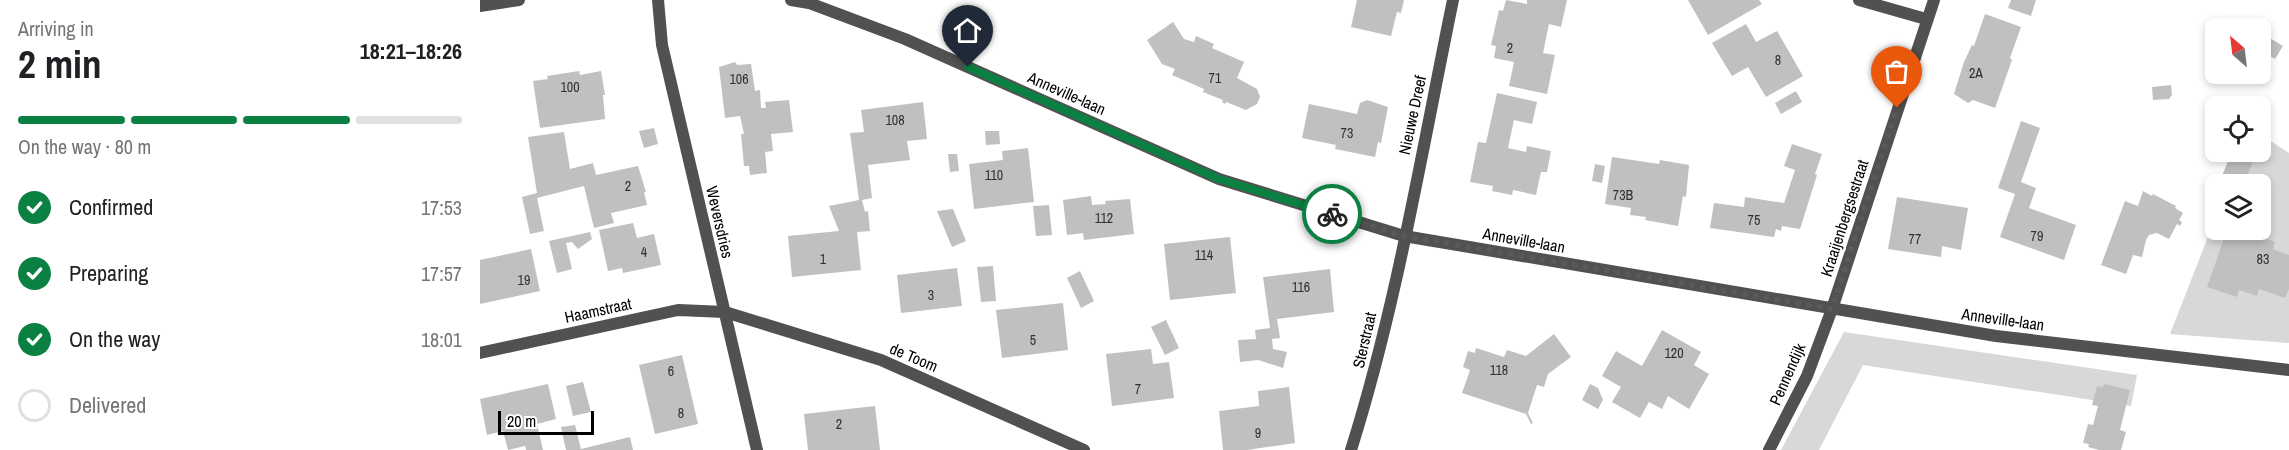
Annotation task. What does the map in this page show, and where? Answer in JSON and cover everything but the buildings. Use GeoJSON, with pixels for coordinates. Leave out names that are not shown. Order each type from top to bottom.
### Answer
{"type":"FeatureCollection","features":[{"type":"Feature","properties":{"kind":"street"},"geometry":{"type":"LineString","coordinates":[[480,6],[519,0]]}},
{"type":"Feature","properties":{"kind":"street","name":"Weversdries"},"geometry":{"type":"LineString","coordinates":[[657,0],[662,45],[757,450]]}},
{"type":"Feature","properties":{"kind":"street","name":"Anneville-laan"},"geometry":{"type":"LineString","coordinates":[[791,0],[809,3],[905,39],[1219,179],[1404,236],[1996,336],[2289,370]]}},
{"type":"Feature","properties":{"kind":"street","name":"Nieuwe Dreef"},"geometry":{"type":"LineString","coordinates":[[1404,236],[1453,0]]}},
{"type":"Feature","properties":{"kind":"street"},"geometry":{"type":"LineString","coordinates":[[1859,0],[1926,19]]}},
{"type":"Feature","properties":{"kind":"street","name":"Kraaijenbergsestraat"},"geometry":{"type":"LineString","coordinates":[[1832,309],[1934,0]]}},
{"type":"Feature","properties":{"kind":"street","name":"Sterstraat"},"geometry":{"type":"LineString","coordinates":[[1351,450],[1368,397],[1404,236]]}},
{"type":"Feature","properties":{"kind":"street","name":"Pennendijk"},"geometry":{"type":"LineString","coordinates":[[1769,450],[1807,376],[1832,309]]}},
{"type":"Feature","properties":{"kind":"street","name":"Haamstraat"},"geometry":{"type":"LineString","coordinates":[[480,353],[678,310],[725,312]]}},
{"type":"Feature","properties":{"kind":"street","name":"de Toom"},"geometry":{"type":"LineString","coordinates":[[725,312],[881,360],[1084,450]]}},
{"type":"Feature","properties":{"kind":"shaded area"},"geometry":{"type":"Polygon","coordinates":[[[2271,141],[2289,153],[2289,343],[2170,334],[2207,240],[2271,240],[2271,174],[2233,174],[2238,162],[2271,162],[2271,141]]]}},
{"type":"Feature","properties":{"kind":"shaded area"},"geometry":{"type":"Polygon","coordinates":[[[1844,332],[2137,375],[2131,406],[1863,365],[1819,450],[1781,450],[1844,332]]]}},
{"type":"Feature","properties":{"kind":"way so far"},"geometry":{"type":"LineString","coordinates":[[1332,214],[1404,236],[1832,309],[1897,108]]}},
{"type":"Feature","properties":{"kind":"route"},"geometry":{"type":"LineString","coordinates":[[968,67],[1219,179],[1332,214]]}}]}
